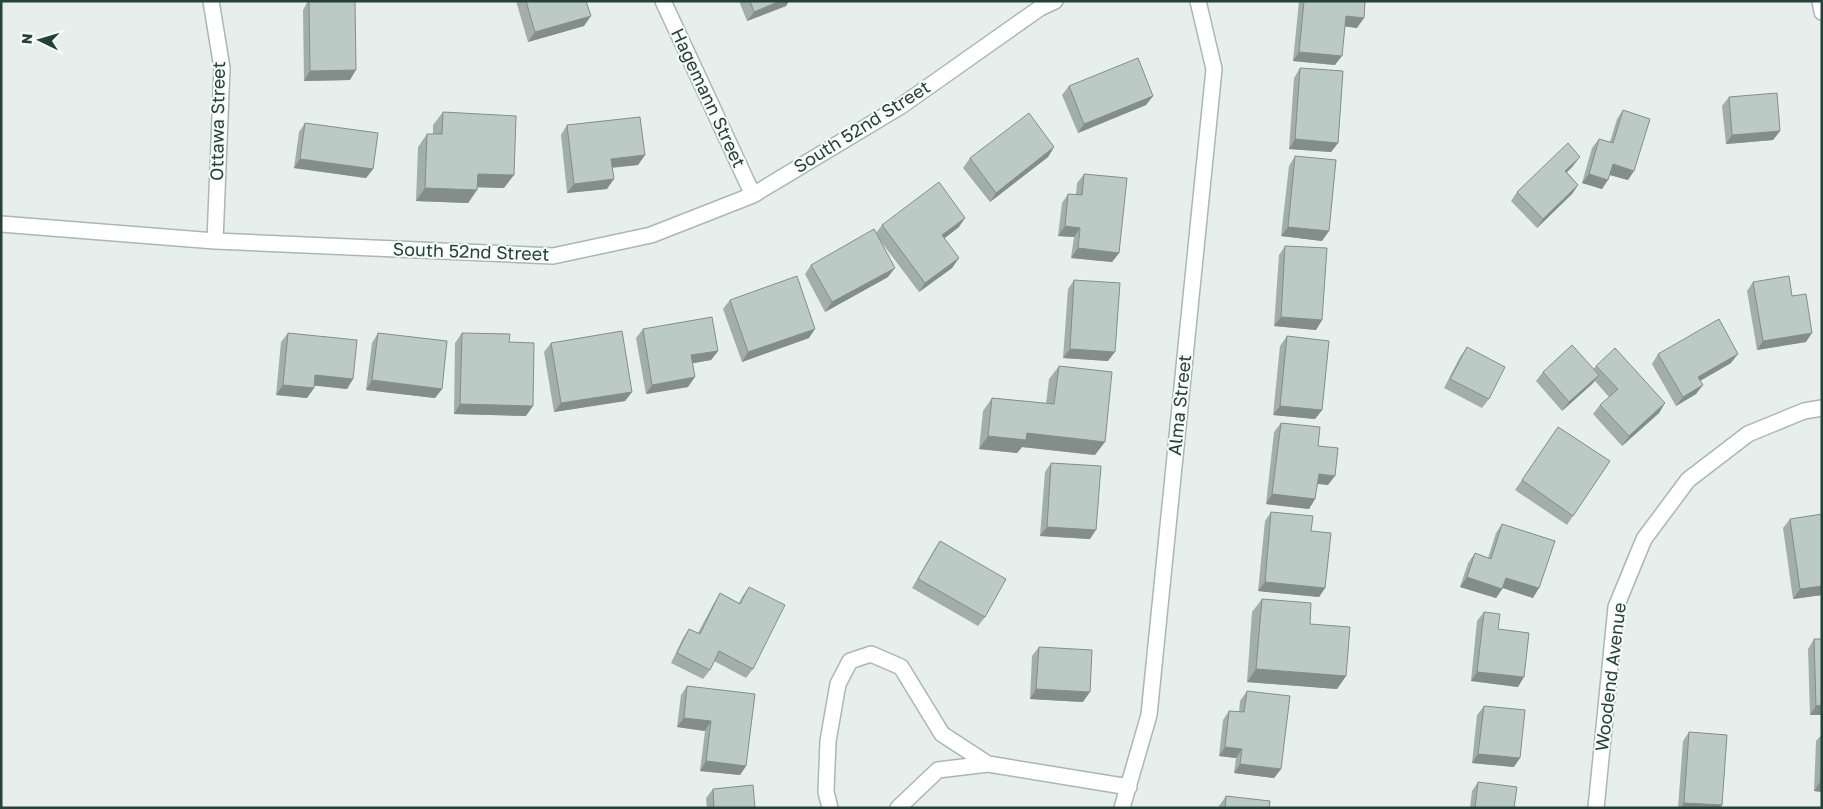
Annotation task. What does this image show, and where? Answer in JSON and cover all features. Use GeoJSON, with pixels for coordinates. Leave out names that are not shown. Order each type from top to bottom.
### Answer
{"type":"FeatureCollection","features":[{"type":"Feature","properties":{"kind":"street","name":"Ottawa Street"},"geometry":{"type":"LineString","coordinates":[[211,1],[222,68],[216,241]]}},
{"type":"Feature","properties":{"kind":"street","name":"Hagemann Street"},"geometry":{"type":"LineString","coordinates":[[663,1],[753,194]]}},
{"type":"Feature","properties":{"kind":"street","name":"South 52nd Street"},"geometry":{"type":"LineString","coordinates":[[1,224],[216,241],[553,256],[651,235],[753,194],[901,106],[1040,8],[1055,1]]}},
{"type":"Feature","properties":{"kind":"street","name":"Alma Street"},"geometry":{"type":"LineString","coordinates":[[1122,808],[1149,715],[1214,69],[1198,1]]}},
{"type":"Feature","properties":{"kind":"street"},"geometry":{"type":"LineString","coordinates":[[1820,1],[1822,12]]}},
{"type":"Feature","properties":{"kind":"street","name":"Woodend Avenue"},"geometry":{"type":"LineString","coordinates":[[1596,808],[1616,607],[1644,539],[1688,480],[1748,434],[1804,411],[1822,408]]}},
{"type":"Feature","properties":{"kind":"street"},"geometry":{"type":"LineString","coordinates":[[830,808],[826,792],[828,741],[838,684],[850,661],[871,654],[900,667],[942,734],[988,764]]}},
{"type":"Feature","properties":{"kind":"street"},"geometry":{"type":"LineString","coordinates":[[898,808],[938,770],[988,764],[1129,787]]}},
{"type":"Feature","properties":{"kind":"building"},"geometry":{"type":"Polygon","coordinates":[[[309,1],[355,1],[356,70],[310,71],[309,1]]]}},
{"type":"Feature","properties":{"kind":"building"},"geometry":{"type":"Polygon","coordinates":[[[526,1],[586,1],[591,16],[535,32],[526,1]]]}},
{"type":"Feature","properties":{"kind":"building"},"geometry":{"type":"Polygon","coordinates":[[[750,1],[780,1],[754,12],[750,1]]]}},
{"type":"Feature","properties":{"kind":"building"},"geometry":{"type":"Polygon","coordinates":[[[1304,1],[1365,1],[1364,18],[1346,16],[1342,56],[1299,52],[1304,1]]]}},
{"type":"Feature","properties":{"kind":"building"},"geometry":{"type":"Polygon","coordinates":[[[1138,58],[1153,96],[1084,124],[1069,86],[1138,58]]]}},
{"type":"Feature","properties":{"kind":"building"},"geometry":{"type":"Polygon","coordinates":[[[1300,68],[1343,71],[1338,143],[1295,139],[1300,68]]]}},
{"type":"Feature","properties":{"kind":"building"},"geometry":{"type":"Polygon","coordinates":[[[1777,93],[1780,131],[1732,135],[1729,97],[1777,93]]]}},
{"type":"Feature","properties":{"kind":"building"},"geometry":{"type":"Polygon","coordinates":[[[1623,110],[1650,119],[1634,171],[1613,164],[1608,180],[1589,174],[1599,139],[1613,143],[1623,110]]]}},
{"type":"Feature","properties":{"kind":"building"},"geometry":{"type":"Polygon","coordinates":[[[443,112],[516,116],[514,175],[478,174],[477,190],[425,188],[427,134],[442,134],[443,112]]]}},
{"type":"Feature","properties":{"kind":"building"},"geometry":{"type":"Polygon","coordinates":[[[1029,113],[1054,147],[996,193],[970,158],[1029,113]]]}},
{"type":"Feature","properties":{"kind":"building"},"geometry":{"type":"Polygon","coordinates":[[[640,117],[645,155],[611,159],[614,179],[574,184],[567,125],[640,117]]]}},
{"type":"Feature","properties":{"kind":"building"},"geometry":{"type":"Polygon","coordinates":[[[305,123],[378,133],[373,169],[300,159],[305,123]]]}},
{"type":"Feature","properties":{"kind":"building"},"geometry":{"type":"Polygon","coordinates":[[[1568,143],[1580,157],[1565,171],[1578,185],[1543,219],[1517,192],[1568,143]]]}},
{"type":"Feature","properties":{"kind":"building"},"geometry":{"type":"Polygon","coordinates":[[[1295,156],[1336,160],[1329,231],[1288,227],[1295,156]]]}},
{"type":"Feature","properties":{"kind":"building"},"geometry":{"type":"Polygon","coordinates":[[[1084,174],[1127,178],[1119,253],[1078,248],[1080,228],[1065,226],[1068,194],[1082,195],[1084,174]]]}},
{"type":"Feature","properties":{"kind":"building"},"geometry":{"type":"Polygon","coordinates":[[[939,182],[965,218],[942,235],[959,258],[925,283],[882,225],[939,182]]]}},
{"type":"Feature","properties":{"kind":"building"},"geometry":{"type":"Polygon","coordinates":[[[874,229],[895,268],[832,302],[811,265],[874,229]]]}},
{"type":"Feature","properties":{"kind":"building"},"geometry":{"type":"Polygon","coordinates":[[[1285,246],[1327,248],[1322,320],[1281,317],[1285,246]]]}},
{"type":"Feature","properties":{"kind":"building"},"geometry":{"type":"Polygon","coordinates":[[[797,276],[815,329],[748,352],[730,300],[797,276]]]}},
{"type":"Feature","properties":{"kind":"building"},"geometry":{"type":"Polygon","coordinates":[[[1789,276],[1792,296],[1806,294],[1812,333],[1763,341],[1753,282],[1789,276]]]}},
{"type":"Feature","properties":{"kind":"building"},"geometry":{"type":"Polygon","coordinates":[[[1074,280],[1120,283],[1115,352],[1070,349],[1074,280]]]}},
{"type":"Feature","properties":{"kind":"building"},"geometry":{"type":"Polygon","coordinates":[[[712,317],[718,351],[691,355],[695,377],[652,385],[643,329],[712,317]]]}},
{"type":"Feature","properties":{"kind":"building"},"geometry":{"type":"Polygon","coordinates":[[[1719,319],[1738,354],[1698,377],[1703,385],[1683,397],[1658,354],[1719,319]]]}},
{"type":"Feature","properties":{"kind":"building"},"geometry":{"type":"Polygon","coordinates":[[[622,331],[632,392],[561,403],[551,343],[622,331]]]}},
{"type":"Feature","properties":{"kind":"building"},"geometry":{"type":"Polygon","coordinates":[[[288,333],[357,340],[353,379],[315,375],[314,388],[283,385],[288,333]]]}},
{"type":"Feature","properties":{"kind":"building"},"geometry":{"type":"Polygon","coordinates":[[[378,333],[447,341],[442,389],[372,380],[378,333]]]}},
{"type":"Feature","properties":{"kind":"building"},"geometry":{"type":"Polygon","coordinates":[[[462,333],[510,334],[509,342],[534,343],[533,406],[460,404],[462,333]]]}},
{"type":"Feature","properties":{"kind":"building"},"geometry":{"type":"Polygon","coordinates":[[[1287,336],[1329,341],[1322,410],[1280,406],[1287,336]]]}},
{"type":"Feature","properties":{"kind":"building"},"geometry":{"type":"Polygon","coordinates":[[[1572,345],[1599,375],[1569,402],[1543,372],[1572,345]]]}},
{"type":"Feature","properties":{"kind":"building"},"geometry":{"type":"Polygon","coordinates":[[[1467,347],[1505,367],[1489,399],[1450,379],[1467,347]]]}},
{"type":"Feature","properties":{"kind":"building"},"geometry":{"type":"Polygon","coordinates":[[[1615,348],[1665,403],[1629,436],[1600,405],[1618,389],[1596,366],[1615,348]]]}},
{"type":"Feature","properties":{"kind":"building"},"geometry":{"type":"Polygon","coordinates":[[[1059,366],[1112,372],[1105,442],[1027,433],[1026,440],[988,436],[992,398],[1054,404],[1059,366]]]}},
{"type":"Feature","properties":{"kind":"building"},"geometry":{"type":"Polygon","coordinates":[[[1281,423],[1320,427],[1318,446],[1338,448],[1335,476],[1319,474],[1315,499],[1272,494],[1281,423]]]}},
{"type":"Feature","properties":{"kind":"building"},"geometry":{"type":"Polygon","coordinates":[[[1558,427],[1610,461],[1573,516],[1522,480],[1558,427]]]}},
{"type":"Feature","properties":{"kind":"building"},"geometry":{"type":"Polygon","coordinates":[[[1051,463],[1101,466],[1096,530],[1047,527],[1051,463]]]}},
{"type":"Feature","properties":{"kind":"building"},"geometry":{"type":"Polygon","coordinates":[[[1271,512],[1313,516],[1311,531],[1331,533],[1325,588],[1265,582],[1271,512]]]}},
{"type":"Feature","properties":{"kind":"building"},"geometry":{"type":"Polygon","coordinates":[[[1822,514],[1822,586],[1800,589],[1790,519],[1822,514]]]}},
{"type":"Feature","properties":{"kind":"building"},"geometry":{"type":"Polygon","coordinates":[[[1502,524],[1555,541],[1539,588],[1506,578],[1502,589],[1467,577],[1475,553],[1491,559],[1502,524]]]}},
{"type":"Feature","properties":{"kind":"building"},"geometry":{"type":"Polygon","coordinates":[[[940,541],[1006,579],[985,617],[918,579],[940,541]]]}},
{"type":"Feature","properties":{"kind":"building"},"geometry":{"type":"Polygon","coordinates":[[[749,587],[785,605],[753,669],[719,651],[710,670],[677,653],[689,629],[700,634],[720,593],[740,604],[749,587]]]}},
{"type":"Feature","properties":{"kind":"building"},"geometry":{"type":"Polygon","coordinates":[[[1262,599],[1311,603],[1310,624],[1350,627],[1346,676],[1256,669],[1262,599]]]}},
{"type":"Feature","properties":{"kind":"building"},"geometry":{"type":"Polygon","coordinates":[[[1484,612],[1500,614],[1498,629],[1529,633],[1524,677],[1477,672],[1484,612]]]}},
{"type":"Feature","properties":{"kind":"building"},"geometry":{"type":"Polygon","coordinates":[[[1814,639],[1822,639],[1822,705],[1816,706],[1814,639]]]}},
{"type":"Feature","properties":{"kind":"building"},"geometry":{"type":"Polygon","coordinates":[[[1039,647],[1092,650],[1090,692],[1036,689],[1039,647]]]}},
{"type":"Feature","properties":{"kind":"building"},"geometry":{"type":"Polygon","coordinates":[[[687,686],[755,694],[746,766],[706,761],[711,721],[684,718],[687,686]]]}},
{"type":"Feature","properties":{"kind":"building"},"geometry":{"type":"Polygon","coordinates":[[[1247,691],[1290,696],[1281,769],[1240,764],[1242,749],[1225,747],[1229,711],[1244,712],[1247,691]]]}},
{"type":"Feature","properties":{"kind":"building"},"geometry":{"type":"Polygon","coordinates":[[[1484,706],[1525,710],[1520,758],[1478,754],[1484,706]]]}},
{"type":"Feature","properties":{"kind":"building"},"geometry":{"type":"Polygon","coordinates":[[[1689,732],[1727,735],[1722,805],[1684,803],[1689,732]]]}},
{"type":"Feature","properties":{"kind":"building"},"geometry":{"type":"Polygon","coordinates":[[[1822,753],[1822,782],[1820,782],[1822,753]]]}},
{"type":"Feature","properties":{"kind":"building"},"geometry":{"type":"Polygon","coordinates":[[[1478,782],[1517,787],[1514,808],[1475,808],[1478,782]]]}},
{"type":"Feature","properties":{"kind":"building"},"geometry":{"type":"Polygon","coordinates":[[[753,785],[755,808],[714,808],[713,789],[753,785]]]}},
{"type":"Feature","properties":{"kind":"building"},"geometry":{"type":"Polygon","coordinates":[[[1226,796],[1270,801],[1269,808],[1225,808],[1226,796]]]}}]}
